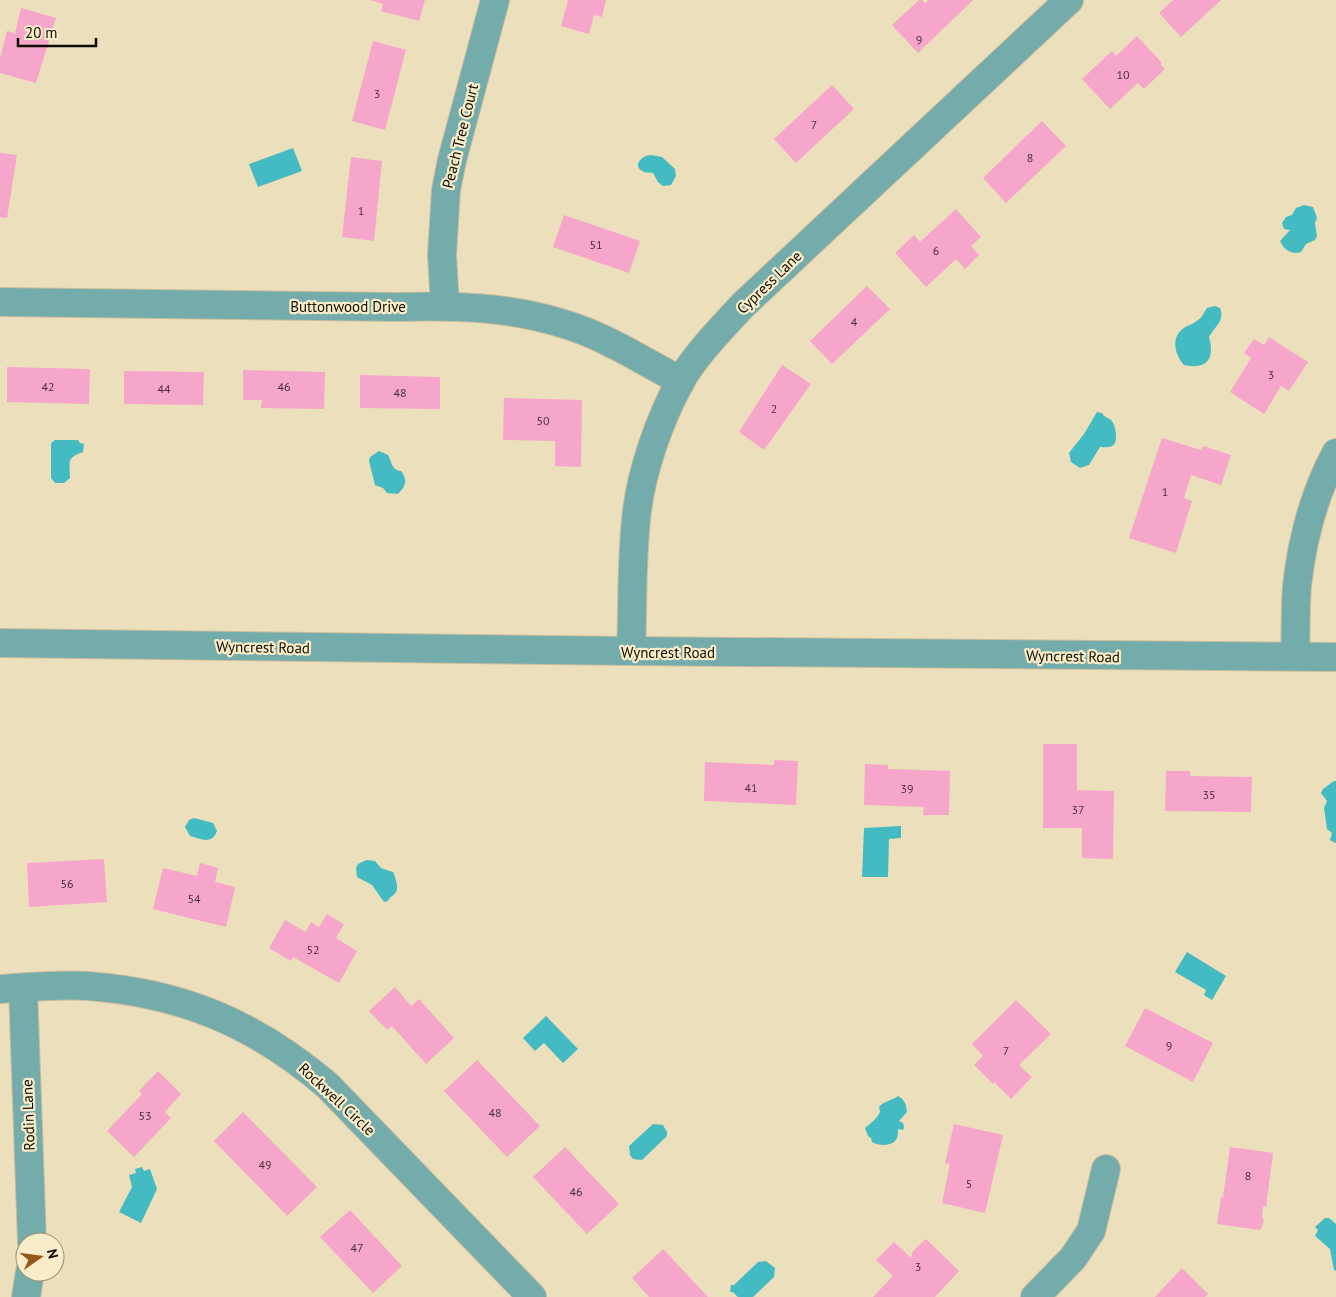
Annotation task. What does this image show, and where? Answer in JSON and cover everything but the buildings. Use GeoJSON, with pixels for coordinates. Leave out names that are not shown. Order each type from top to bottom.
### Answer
{"type":"FeatureCollection","features":[{"type":"Feature","properties":{"kind":"street","name":"Peach Tree Court"},"geometry":{"type":"LineString","coordinates":[[445,306],[442,254],[446,190],[452,160],[495,0]]}},
{"type":"Feature","properties":{"kind":"street","name":"Cypress Lane"},"geometry":{"type":"LineString","coordinates":[[632,651],[634,544],[640,493],[652,447],[681,381],[713,338],[743,306],[1069,0]]}},
{"type":"Feature","properties":{"kind":"street","name":"Buttonwood Drive"},"geometry":{"type":"LineString","coordinates":[[0,302],[445,306],[494,309],[526,314],[565,324],[601,338],[681,381]]}},
{"type":"Feature","properties":{"kind":"street"},"geometry":{"type":"LineString","coordinates":[[1295,656],[1298,586],[1307,528],[1324,478],[1336,453]]}},
{"type":"Feature","properties":{"kind":"street","name":"Wyncrest Road"},"geometry":{"type":"LineString","coordinates":[[0,643],[1336,657]]}},
{"type":"Feature","properties":{"kind":"street","name":"Rockwell Circle"},"geometry":{"type":"LineString","coordinates":[[11,988],[86,986],[141,992],[165,997],[208,1012],[245,1028],[266,1040],[305,1066],[334,1092],[532,1297]]}},
{"type":"Feature","properties":{"kind":"street","name":"Rodin Lane"},"geometry":{"type":"LineString","coordinates":[[11,988],[31,1232]]}},
{"type":"Feature","properties":{"kind":"street"},"geometry":{"type":"LineString","coordinates":[[1035,1297],[1073,1258],[1091,1231],[1106,1169]]}},
{"type":"Feature","properties":{"kind":"street"},"geometry":{"type":"LineString","coordinates":[[26,1297],[28,1282]]}},
{"type":"Feature","properties":{"kind":"water"},"geometry":{"type":"Polygon","coordinates":[[[293,148],[302,171],[258,187],[249,164],[293,148]]]}},
{"type":"Feature","properties":{"kind":"water"},"geometry":{"type":"Polygon","coordinates":[[[651,155],[662,157],[675,169],[676,176],[671,185],[663,186],[658,182],[653,173],[644,172],[638,167],[641,159],[651,155]]]}},
{"type":"Feature","properties":{"kind":"water"},"geometry":{"type":"Polygon","coordinates":[[[1304,205],[1313,207],[1317,218],[1315,223],[1317,236],[1315,240],[1306,244],[1301,252],[1291,252],[1280,241],[1290,230],[1284,229],[1282,223],[1286,217],[1292,215],[1296,208],[1304,205]]]}},
{"type":"Feature","properties":{"kind":"water"},"geometry":{"type":"Polygon","coordinates":[[[1215,306],[1220,308],[1221,316],[1219,323],[1209,337],[1211,351],[1208,361],[1199,366],[1184,365],[1176,351],[1175,341],[1177,336],[1184,328],[1195,323],[1207,308],[1215,306]]]}},
{"type":"Feature","properties":{"kind":"water"},"geometry":{"type":"Polygon","coordinates":[[[1097,412],[1102,413],[1113,422],[1116,441],[1111,447],[1100,447],[1089,465],[1080,468],[1071,462],[1069,453],[1084,434],[1097,412]]]}},
{"type":"Feature","properties":{"kind":"water"},"geometry":{"type":"Polygon","coordinates":[[[55,440],[78,440],[84,444],[83,452],[71,458],[70,478],[64,483],[55,483],[51,478],[51,443],[55,440]]]}},
{"type":"Feature","properties":{"kind":"water"},"geometry":{"type":"Polygon","coordinates":[[[379,451],[388,455],[395,469],[401,471],[405,477],[404,486],[398,494],[387,493],[383,488],[375,485],[369,461],[370,457],[379,451]]]}},
{"type":"Feature","properties":{"kind":"water"},"geometry":{"type":"Polygon","coordinates":[[[1336,781],[1335,843],[1330,840],[1332,833],[1327,829],[1324,808],[1327,801],[1321,793],[1323,789],[1336,781]]]}},
{"type":"Feature","properties":{"kind":"water"},"geometry":{"type":"Polygon","coordinates":[[[194,818],[213,823],[217,831],[215,835],[209,840],[190,836],[185,827],[189,820],[194,818]]]}},
{"type":"Feature","properties":{"kind":"water"},"geometry":{"type":"Polygon","coordinates":[[[901,826],[901,838],[889,839],[888,877],[862,877],[864,828],[901,826]]]}},
{"type":"Feature","properties":{"kind":"water"},"geometry":{"type":"Polygon","coordinates":[[[366,860],[375,861],[381,868],[393,872],[397,890],[388,901],[384,902],[372,885],[357,877],[356,868],[358,864],[366,860]]]}},
{"type":"Feature","properties":{"kind":"water"},"geometry":{"type":"Polygon","coordinates":[[[1187,952],[1226,976],[1212,1000],[1204,995],[1206,990],[1175,972],[1187,952]]]}},
{"type":"Feature","properties":{"kind":"water"},"geometry":{"type":"Polygon","coordinates":[[[546,1016],[578,1049],[563,1063],[544,1043],[535,1051],[523,1038],[546,1016]]]}},
{"type":"Feature","properties":{"kind":"water"},"geometry":{"type":"Polygon","coordinates":[[[898,1096],[904,1101],[907,1109],[907,1112],[899,1121],[903,1123],[903,1130],[898,1129],[897,1138],[892,1143],[882,1145],[872,1142],[865,1128],[877,1117],[881,1105],[898,1096]]]}},
{"type":"Feature","properties":{"kind":"water"},"geometry":{"type":"Polygon","coordinates":[[[653,1124],[663,1125],[667,1136],[642,1160],[633,1159],[630,1155],[629,1146],[653,1124]]]}},
{"type":"Feature","properties":{"kind":"water"},"geometry":{"type":"Polygon","coordinates":[[[142,1167],[144,1171],[150,1169],[157,1189],[141,1223],[119,1212],[132,1187],[129,1175],[136,1173],[135,1169],[142,1167]]]}},
{"type":"Feature","properties":{"kind":"water"},"geometry":{"type":"Polygon","coordinates":[[[1325,1218],[1329,1218],[1336,1224],[1336,1271],[1334,1270],[1330,1249],[1315,1236],[1318,1230],[1315,1227],[1325,1218]]]}},
{"type":"Feature","properties":{"kind":"water"},"geometry":{"type":"Polygon","coordinates":[[[766,1261],[775,1268],[774,1277],[753,1297],[738,1297],[733,1292],[730,1292],[731,1285],[734,1285],[758,1262],[766,1261]]]}}]}
